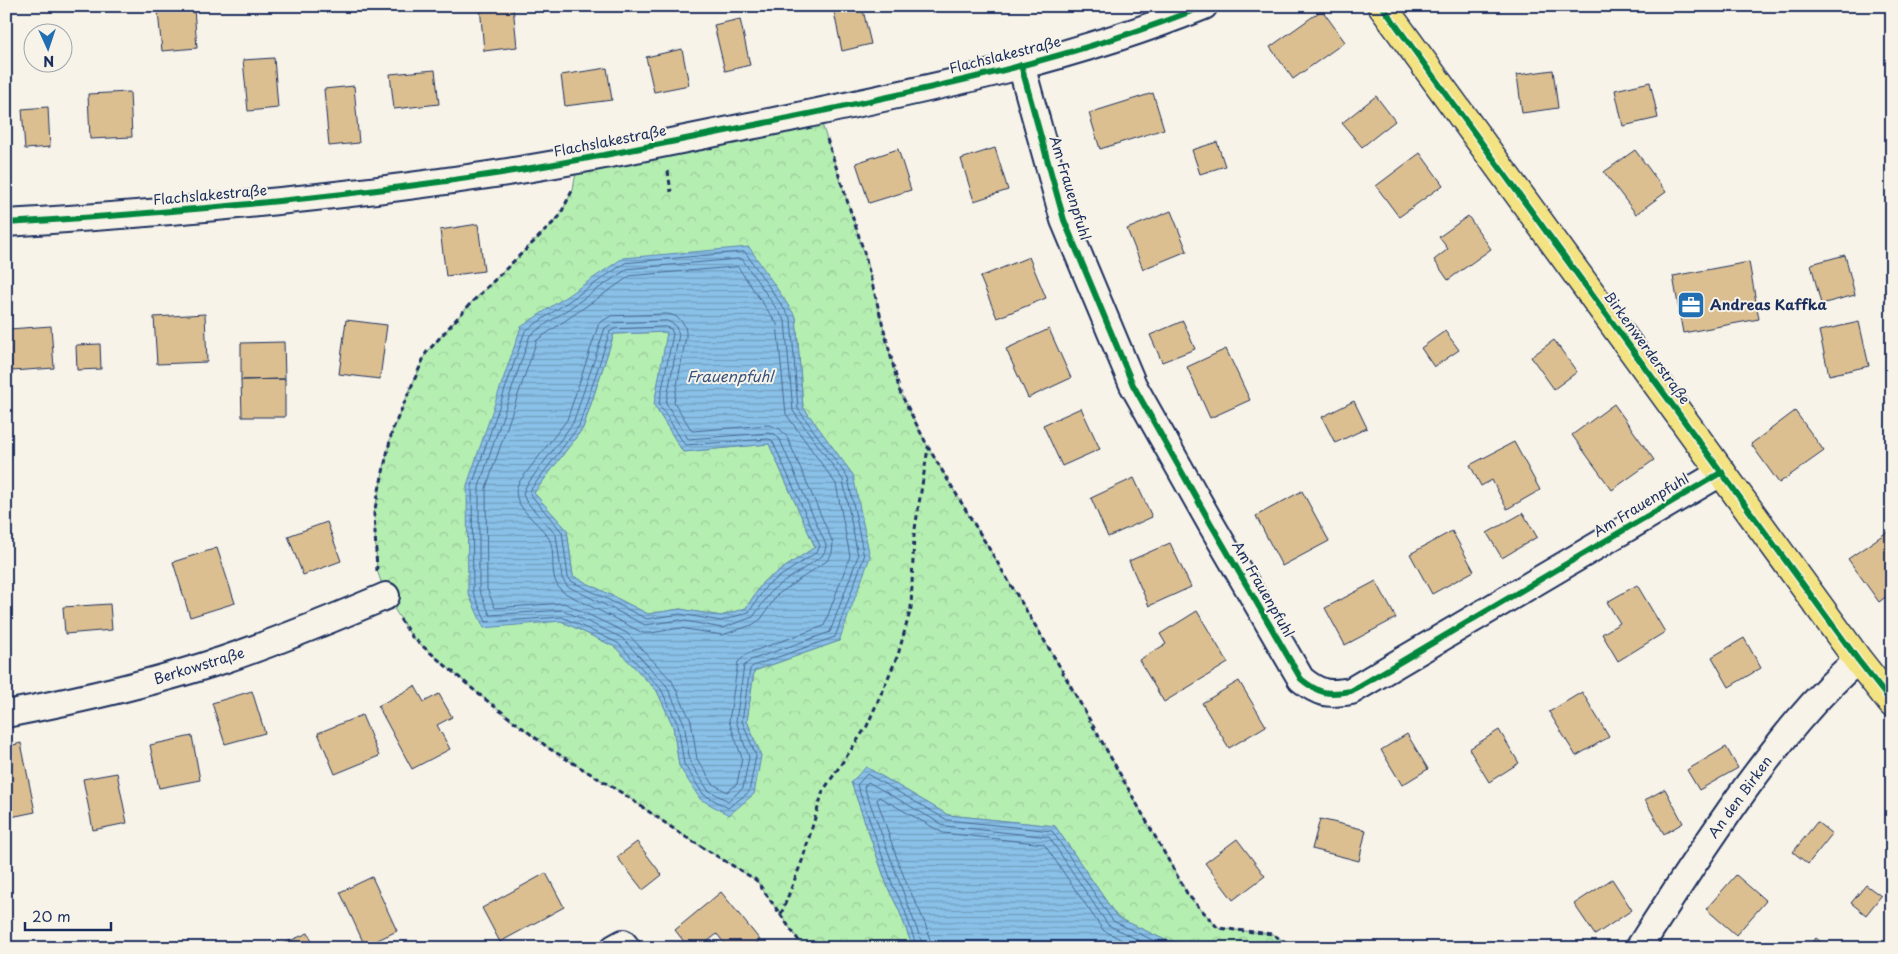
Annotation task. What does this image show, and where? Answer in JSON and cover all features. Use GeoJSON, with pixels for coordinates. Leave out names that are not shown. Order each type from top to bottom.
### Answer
{"type":"FeatureCollection","features":[{"type":"Feature","properties":{"kind":"main road","name":"Birkenwerderstraße"},"geometry":{"type":"LineString","coordinates":[[1382,6],[1892,704]]}},
{"type":"Feature","properties":{"kind":"street","name":"Flachslakestraße"},"geometry":{"type":"LineString","coordinates":[[6,223],[136,215],[313,198],[578,160],[818,112],[1021,65],[1143,29],[1204,6]]}},
{"type":"Feature","properties":{"kind":"street","name":"Am Frauenpfuhl"},"geometry":{"type":"LineString","coordinates":[[1021,65],[1064,220],[1133,385],[1210,524],[1302,679],[1315,690],[1333,694],[1351,691],[1722,472]]}},
{"type":"Feature","properties":{"kind":"street","name":"Berkowstraße"},"geometry":{"type":"LineString","coordinates":[[6,714],[49,706],[144,683],[223,660],[309,629],[386,596]]}},
{"type":"Feature","properties":{"kind":"street","name":"An den Birken"},"geometry":{"type":"LineString","coordinates":[[1639,948],[1710,838],[1768,758],[1819,696],[1858,660]]}},
{"type":"Feature","properties":{"kind":"path"},"geometry":{"type":"LineString","coordinates":[[818,112],[864,252],[900,392],[928,447],[1056,660],[1188,895],[1218,928],[1272,934],[1296,948]]}},
{"type":"Feature","properties":{"kind":"path"},"geometry":{"type":"LineString","coordinates":[[578,160],[573,190],[559,217],[470,304],[426,353],[392,431],[374,513],[377,570],[386,596],[412,637],[481,696],[550,749],[622,793],[684,836],[756,880],[804,948]]}},
{"type":"Feature","properties":{"kind":"path"},"geometry":{"type":"LineString","coordinates":[[781,914],[802,862],[824,791],[867,726],[898,656],[911,608],[914,535],[928,447]]}},
{"type":"Feature","properties":{"kind":"green space"},"geometry":{"type":"Polygon","coordinates":[[[818,112],[864,252],[900,392],[928,447],[1056,660],[1188,895],[1218,928],[1272,934],[1296,948],[1211,948],[1165,940],[1117,917],[1055,826],[948,815],[866,767],[851,782],[888,888],[899,910],[913,948],[804,948],[756,880],[684,836],[622,793],[550,749],[481,696],[412,637],[386,596],[377,570],[374,513],[392,431],[426,353],[470,304],[559,217],[573,190],[578,160],[818,112]],[[623,258],[467,485],[561,621],[615,647],[657,691],[673,726],[679,765],[761,756],[747,721],[754,671],[839,641],[853,475],[803,407],[796,317],[623,258]]]}},
{"type":"Feature","properties":{"kind":"green space"},"geometry":{"type":"Polygon","coordinates":[[[668,332],[654,405],[683,452],[769,444],[815,547],[763,582],[746,608],[721,616],[680,609],[648,614],[573,576],[567,530],[534,493],[583,428],[614,334],[668,332]]]}},
{"type":"Feature","properties":{"kind":"water","name":"Frauenpfuhl"},"geometry":{"type":"Polygon","coordinates":[[[749,247],[796,317],[803,407],[853,475],[870,557],[839,641],[754,671],[747,721],[761,756],[754,794],[729,815],[700,799],[679,766],[673,726],[657,691],[615,647],[561,621],[484,628],[468,593],[467,485],[521,327],[623,258],[749,247]],[[667,332],[614,334],[583,428],[534,493],[567,530],[573,576],[648,614],[680,609],[721,616],[746,608],[763,582],[815,547],[769,444],[683,452],[654,405],[667,332]]]}},
{"type":"Feature","properties":{"kind":"water"},"geometry":{"type":"Polygon","coordinates":[[[866,767],[948,815],[1055,826],[1117,917],[1165,940],[1211,948],[913,948],[899,910],[888,888],[851,782],[866,767]]]}},
{"type":"Feature","properties":{"kind":"building"},"geometry":{"type":"Polygon","coordinates":[[[480,6],[513,6],[517,47],[484,51],[480,6]]]}},
{"type":"Feature","properties":{"kind":"building"},"geometry":{"type":"Polygon","coordinates":[[[862,6],[871,44],[842,51],[834,12],[862,6]]]}},
{"type":"Feature","properties":{"kind":"building"},"geometry":{"type":"Polygon","coordinates":[[[194,9],[197,48],[162,51],[158,12],[194,9]]]}},
{"type":"Feature","properties":{"kind":"building"},"geometry":{"type":"Polygon","coordinates":[[[1322,10],[1345,42],[1293,79],[1270,47],[1322,10]]]}},
{"type":"Feature","properties":{"kind":"building"},"geometry":{"type":"Polygon","coordinates":[[[740,19],[750,65],[725,71],[714,25],[740,19]]]}},
{"type":"Feature","properties":{"kind":"building"},"geometry":{"type":"Polygon","coordinates":[[[682,49],[689,85],[654,92],[646,57],[682,49]]]}},
{"type":"Feature","properties":{"kind":"building"},"geometry":{"type":"Polygon","coordinates":[[[274,58],[278,108],[248,111],[243,60],[274,58]]]}},
{"type":"Feature","properties":{"kind":"building"},"geometry":{"type":"Polygon","coordinates":[[[607,68],[612,100],[565,106],[561,75],[607,68]]]}},
{"type":"Feature","properties":{"kind":"building"},"geometry":{"type":"Polygon","coordinates":[[[435,70],[439,104],[394,109],[390,74],[435,70]]]}},
{"type":"Feature","properties":{"kind":"building"},"geometry":{"type":"Polygon","coordinates":[[[1553,70],[1558,108],[1522,113],[1517,75],[1553,70]]]}},
{"type":"Feature","properties":{"kind":"building"},"geometry":{"type":"Polygon","coordinates":[[[1650,82],[1658,118],[1623,126],[1615,90],[1650,82]]]}},
{"type":"Feature","properties":{"kind":"building"},"geometry":{"type":"Polygon","coordinates":[[[354,86],[359,143],[329,146],[324,89],[354,86]]]}},
{"type":"Feature","properties":{"kind":"building"},"geometry":{"type":"Polygon","coordinates":[[[130,92],[132,137],[90,139],[88,94],[130,92]]]}},
{"type":"Feature","properties":{"kind":"building"},"geometry":{"type":"Polygon","coordinates":[[[1153,93],[1164,129],[1100,149],[1089,113],[1153,93]]]}},
{"type":"Feature","properties":{"kind":"building"},"geometry":{"type":"Polygon","coordinates":[[[1376,96],[1395,121],[1362,147],[1342,123],[1376,96]]]}},
{"type":"Feature","properties":{"kind":"building"},"geometry":{"type":"Polygon","coordinates":[[[48,107],[50,147],[25,149],[22,109],[48,107]]]}},
{"type":"Feature","properties":{"kind":"building"},"geometry":{"type":"Polygon","coordinates":[[[1217,142],[1225,166],[1200,174],[1192,150],[1217,142]]]}},
{"type":"Feature","properties":{"kind":"building"},"geometry":{"type":"Polygon","coordinates":[[[995,148],[1008,190],[974,201],[961,159],[995,148]]]}},
{"type":"Feature","properties":{"kind":"building"},"geometry":{"type":"Polygon","coordinates":[[[898,149],[911,190],[869,203],[856,163],[898,149]]]}},
{"type":"Feature","properties":{"kind":"building"},"geometry":{"type":"Polygon","coordinates":[[[1635,150],[1666,192],[1636,214],[1604,172],[1635,150]]]}},
{"type":"Feature","properties":{"kind":"building"},"geometry":{"type":"Polygon","coordinates":[[[1420,153],[1443,185],[1399,217],[1376,186],[1420,153]]]}},
{"type":"Feature","properties":{"kind":"building"},"geometry":{"type":"Polygon","coordinates":[[[1171,211],[1187,251],[1143,269],[1127,229],[1171,211]]]}},
{"type":"Feature","properties":{"kind":"building"},"geometry":{"type":"Polygon","coordinates":[[[1468,216],[1491,249],[1448,280],[1434,260],[1448,249],[1439,237],[1468,216]]]}},
{"type":"Feature","properties":{"kind":"building"},"geometry":{"type":"Polygon","coordinates":[[[478,224],[484,271],[446,276],[440,230],[478,224]]]}},
{"type":"Feature","properties":{"kind":"building"},"geometry":{"type":"Polygon","coordinates":[[[1845,255],[1855,295],[1821,304],[1811,264],[1845,255]]]}},
{"type":"Feature","properties":{"kind":"building"},"geometry":{"type":"Polygon","coordinates":[[[1029,257],[1046,298],[997,318],[980,277],[1029,257]]]}},
{"type":"Feature","properties":{"kind":"building"},"geometry":{"type":"Polygon","coordinates":[[[1749,262],[1759,319],[1683,333],[1673,276],[1749,262]]]}},
{"type":"Feature","properties":{"kind":"building"},"geometry":{"type":"Polygon","coordinates":[[[205,314],[207,362],[157,364],[154,317],[205,314]]]}},
{"type":"Feature","properties":{"kind":"building"},"geometry":{"type":"Polygon","coordinates":[[[346,320],[387,325],[380,379],[339,374],[346,320]]]}},
{"type":"Feature","properties":{"kind":"building"},"geometry":{"type":"Polygon","coordinates":[[[1183,321],[1195,349],[1162,362],[1150,335],[1183,321]]]}},
{"type":"Feature","properties":{"kind":"building"},"geometry":{"type":"Polygon","coordinates":[[[1859,322],[1869,366],[1829,375],[1819,331],[1859,322]]]}},
{"type":"Feature","properties":{"kind":"building"},"geometry":{"type":"Polygon","coordinates":[[[51,326],[54,368],[12,371],[9,329],[51,326]]]}},
{"type":"Feature","properties":{"kind":"building"},"geometry":{"type":"Polygon","coordinates":[[[1049,329],[1071,378],[1028,398],[1006,349],[1049,329]]]}},
{"type":"Feature","properties":{"kind":"building"},"geometry":{"type":"Polygon","coordinates":[[[1445,331],[1459,350],[1434,367],[1421,348],[1445,331]]]}},
{"type":"Feature","properties":{"kind":"building"},"geometry":{"type":"Polygon","coordinates":[[[1554,340],[1577,372],[1554,389],[1531,357],[1554,340]]]}},
{"type":"Feature","properties":{"kind":"building"},"geometry":{"type":"Polygon","coordinates":[[[284,342],[285,379],[241,380],[241,343],[284,342]]]}},
{"type":"Feature","properties":{"kind":"building"},"geometry":{"type":"Polygon","coordinates":[[[100,344],[101,369],[77,370],[76,345],[100,344]]]}},
{"type":"Feature","properties":{"kind":"building"},"geometry":{"type":"Polygon","coordinates":[[[1226,349],[1250,400],[1210,418],[1187,367],[1226,349]]]}},
{"type":"Feature","properties":{"kind":"building"},"geometry":{"type":"Polygon","coordinates":[[[285,379],[285,417],[242,417],[241,380],[285,379]]]}},
{"type":"Feature","properties":{"kind":"building"},"geometry":{"type":"Polygon","coordinates":[[[1354,401],[1367,428],[1335,443],[1322,417],[1354,401]]]}},
{"type":"Feature","properties":{"kind":"building"},"geometry":{"type":"Polygon","coordinates":[[[1614,404],[1654,460],[1612,490],[1572,435],[1614,404]]]}},
{"type":"Feature","properties":{"kind":"building"},"geometry":{"type":"Polygon","coordinates":[[[1081,408],[1100,449],[1062,466],[1043,425],[1081,408]]]}},
{"type":"Feature","properties":{"kind":"building"},"geometry":{"type":"Polygon","coordinates":[[[1795,411],[1824,451],[1779,483],[1751,444],[1795,411]]]}},
{"type":"Feature","properties":{"kind":"building"},"geometry":{"type":"Polygon","coordinates":[[[1514,442],[1540,490],[1507,509],[1492,480],[1481,486],[1470,465],[1514,442]]]}},
{"type":"Feature","properties":{"kind":"building"},"geometry":{"type":"Polygon","coordinates":[[[1134,478],[1152,517],[1108,537],[1091,498],[1134,478]]]}},
{"type":"Feature","properties":{"kind":"building"},"geometry":{"type":"Polygon","coordinates":[[[1302,491],[1329,541],[1282,566],[1256,516],[1302,491]]]}},
{"type":"Feature","properties":{"kind":"building"},"geometry":{"type":"Polygon","coordinates":[[[1523,513],[1537,537],[1502,558],[1487,533],[1523,513]]]}},
{"type":"Feature","properties":{"kind":"building"},"geometry":{"type":"Polygon","coordinates":[[[327,522],[341,561],[303,575],[288,536],[327,522]]]}},
{"type":"Feature","properties":{"kind":"building"},"geometry":{"type":"Polygon","coordinates":[[[1452,531],[1474,571],[1432,594],[1410,554],[1452,531]]]}},
{"type":"Feature","properties":{"kind":"building"},"geometry":{"type":"Polygon","coordinates":[[[1887,532],[1892,539],[1892,592],[1879,602],[1848,559],[1887,532]]]}},
{"type":"Feature","properties":{"kind":"building"},"geometry":{"type":"Polygon","coordinates":[[[1170,543],[1191,587],[1149,606],[1129,561],[1170,543]]]}},
{"type":"Feature","properties":{"kind":"building"},"geometry":{"type":"Polygon","coordinates":[[[217,548],[235,603],[190,617],[173,562],[217,548]]]}},
{"type":"Feature","properties":{"kind":"building"},"geometry":{"type":"Polygon","coordinates":[[[1376,581],[1396,618],[1345,645],[1325,608],[1376,581]]]}},
{"type":"Feature","properties":{"kind":"building"},"geometry":{"type":"Polygon","coordinates":[[[1637,585],[1665,632],[1618,661],[1602,634],[1620,623],[1607,602],[1637,585]]]}},
{"type":"Feature","properties":{"kind":"building"},"geometry":{"type":"Polygon","coordinates":[[[110,604],[112,630],[65,634],[63,607],[110,604]]]}},
{"type":"Feature","properties":{"kind":"building"},"geometry":{"type":"Polygon","coordinates":[[[1197,611],[1228,663],[1164,702],[1139,660],[1166,644],[1160,634],[1197,611]]]}},
{"type":"Feature","properties":{"kind":"building"},"geometry":{"type":"Polygon","coordinates":[[[1744,638],[1761,668],[1729,687],[1712,657],[1744,638]]]}},
{"type":"Feature","properties":{"kind":"building"},"geometry":{"type":"Polygon","coordinates":[[[1239,681],[1266,726],[1229,748],[1202,703],[1239,681]]]}},
{"type":"Feature","properties":{"kind":"building"},"geometry":{"type":"Polygon","coordinates":[[[415,686],[424,702],[439,694],[452,717],[437,725],[450,749],[412,769],[378,706],[415,686]]]}},
{"type":"Feature","properties":{"kind":"building"},"geometry":{"type":"Polygon","coordinates":[[[252,691],[265,733],[225,744],[212,703],[252,691]]]}},
{"type":"Feature","properties":{"kind":"building"},"geometry":{"type":"Polygon","coordinates":[[[1582,692],[1609,737],[1576,756],[1549,712],[1582,692]]]}},
{"type":"Feature","properties":{"kind":"building"},"geometry":{"type":"Polygon","coordinates":[[[362,715],[379,756],[335,774],[318,733],[362,715]]]}},
{"type":"Feature","properties":{"kind":"building"},"geometry":{"type":"Polygon","coordinates":[[[1499,730],[1519,763],[1489,782],[1469,749],[1499,730]]]}},
{"type":"Feature","properties":{"kind":"building"},"geometry":{"type":"Polygon","coordinates":[[[1407,734],[1428,769],[1402,785],[1381,750],[1407,734]]]}},
{"type":"Feature","properties":{"kind":"building"},"geometry":{"type":"Polygon","coordinates":[[[192,736],[200,780],[159,788],[150,745],[192,736]]]}},
{"type":"Feature","properties":{"kind":"building"},"geometry":{"type":"Polygon","coordinates":[[[21,743],[35,812],[6,818],[6,747],[21,743]]]}},
{"type":"Feature","properties":{"kind":"building"},"geometry":{"type":"Polygon","coordinates":[[[1726,747],[1738,768],[1699,790],[1687,770],[1726,747]]]}},
{"type":"Feature","properties":{"kind":"building"},"geometry":{"type":"Polygon","coordinates":[[[117,773],[127,823],[93,830],[83,779],[117,773]]]}},
{"type":"Feature","properties":{"kind":"building"},"geometry":{"type":"Polygon","coordinates":[[[1665,789],[1683,823],[1664,834],[1645,800],[1665,789]]]}},
{"type":"Feature","properties":{"kind":"building"},"geometry":{"type":"Polygon","coordinates":[[[1320,819],[1366,830],[1359,861],[1312,849],[1320,819]]]}},
{"type":"Feature","properties":{"kind":"building"},"geometry":{"type":"Polygon","coordinates":[[[1817,822],[1832,834],[1808,864],[1793,852],[1817,822]]]}},
{"type":"Feature","properties":{"kind":"building"},"geometry":{"type":"Polygon","coordinates":[[[1237,839],[1265,876],[1233,900],[1205,863],[1237,839]]]}},
{"type":"Feature","properties":{"kind":"building"},"geometry":{"type":"Polygon","coordinates":[[[637,842],[662,875],[643,890],[617,857],[637,842]]]}},
{"type":"Feature","properties":{"kind":"building"},"geometry":{"type":"Polygon","coordinates":[[[546,873],[564,907],[500,942],[482,908],[546,873]]]}},
{"type":"Feature","properties":{"kind":"building"},"geometry":{"type":"Polygon","coordinates":[[[1736,875],[1766,901],[1736,935],[1706,909],[1736,875]]]}},
{"type":"Feature","properties":{"kind":"building"},"geometry":{"type":"Polygon","coordinates":[[[372,877],[397,931],[365,946],[340,892],[372,877]]]}},
{"type":"Feature","properties":{"kind":"building"},"geometry":{"type":"Polygon","coordinates":[[[1612,879],[1632,910],[1595,935],[1574,904],[1612,879]]]}},
{"type":"Feature","properties":{"kind":"building"},"geometry":{"type":"Polygon","coordinates":[[[1866,885],[1881,896],[1866,915],[1851,903],[1866,885]]]}},
{"type":"Feature","properties":{"kind":"building"},"geometry":{"type":"Polygon","coordinates":[[[721,892],[760,940],[751,948],[728,948],[717,934],[699,948],[689,948],[675,930],[721,892]]]}},
{"type":"Feature","properties":{"kind":"building"},"geometry":{"type":"Polygon","coordinates":[[[308,933],[315,948],[273,948],[308,933]]]}},
{"type":"Feature","properties":{"kind":"building"},"geometry":{"type":"Polygon","coordinates":[[[1816,938],[1828,948],[1808,948],[1816,938]]]}},
{"type":"Feature","properties":{"kind":"cycle path"},"geometry":{"type":"LineString","coordinates":[[6,223],[188,210],[308,198],[428,184],[562,163],[837,108],[997,72],[1102,42],[1204,6]]}},
{"type":"Feature","properties":{"kind":"cycle path"},"geometry":{"type":"LineString","coordinates":[[1382,6],[1858,660],[1892,703]]}},
{"type":"Feature","properties":{"kind":"cycle path"},"geometry":{"type":"LineString","coordinates":[[1021,65],[1064,220],[1133,385],[1301,679],[1313,688],[1330,693],[1351,691],[1722,472]]}},
{"type":"Feature","properties":{"kind":"place","name":"Andreas Kaffka"},"geometry":{"type":"Point","coordinates":[1691,305]}}]}
